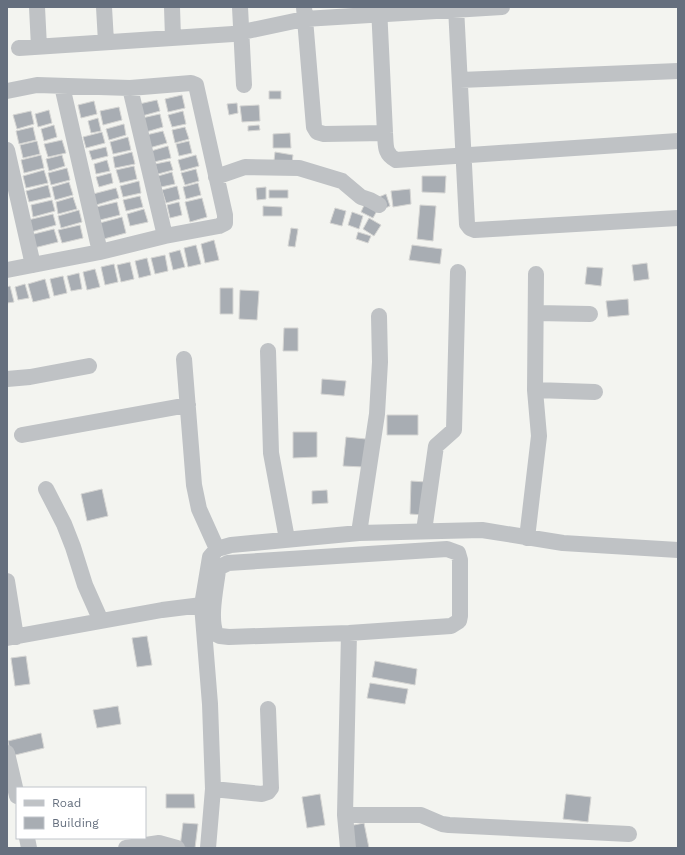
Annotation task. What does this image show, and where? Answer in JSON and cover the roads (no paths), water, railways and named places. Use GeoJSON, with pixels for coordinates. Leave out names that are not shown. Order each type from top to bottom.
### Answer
{"type":"FeatureCollection","features":[{"type":"Feature","properties":{"kind":"street"},"geometry":{"type":"LineString","coordinates":[[37,7],[39,47]]}},
{"type":"Feature","properties":{"kind":"street"},"geometry":{"type":"LineString","coordinates":[[104,7],[106,42]]}},
{"type":"Feature","properties":{"kind":"street"},"geometry":{"type":"LineString","coordinates":[[172,7],[174,38]]}},
{"type":"Feature","properties":{"kind":"street"},"geometry":{"type":"LineString","coordinates":[[240,7],[244,85]]}},
{"type":"Feature","properties":{"kind":"street"},"geometry":{"type":"LineString","coordinates":[[19,48],[233,34],[304,13],[502,7]]}},
{"type":"Feature","properties":{"kind":"street"},"geometry":{"type":"LineString","coordinates":[[456,8],[467,224],[470,228],[475,230],[678,218]]}},
{"type":"Feature","properties":{"kind":"street"},"geometry":{"type":"LineString","coordinates":[[379,10],[387,151],[390,157],[396,160],[678,141]]}},
{"type":"Feature","properties":{"kind":"street"},"geometry":{"type":"LineString","coordinates":[[304,13],[314,127],[317,132],[324,134],[385,133]]}},
{"type":"Feature","properties":{"kind":"street"},"geometry":{"type":"LineString","coordinates":[[460,80],[678,71]]}},
{"type":"Feature","properties":{"kind":"street"},"geometry":{"type":"LineString","coordinates":[[7,90],[38,85],[130,88],[191,83],[196,85],[225,215],[225,223],[219,226],[165,236],[100,252],[7,270]]}},
{"type":"Feature","properties":{"kind":"street"},"geometry":{"type":"LineString","coordinates":[[62,86],[100,252]]}},
{"type":"Feature","properties":{"kind":"street"},"geometry":{"type":"LineString","coordinates":[[130,88],[165,236]]}},
{"type":"Feature","properties":{"kind":"street"},"geometry":{"type":"LineString","coordinates":[[7,150],[33,265]]}},
{"type":"Feature","properties":{"kind":"street"},"geometry":{"type":"LineString","coordinates":[[216,177],[245,167],[299,168],[342,181],[361,197],[380,205]]}},
{"type":"Feature","properties":{"kind":"street"},"geometry":{"type":"LineString","coordinates":[[424,531],[436,446],[454,430],[458,272]]}},
{"type":"Feature","properties":{"kind":"street"},"geometry":{"type":"LineString","coordinates":[[527,538],[540,436],[535,390],[536,274]]}},
{"type":"Feature","properties":{"kind":"street"},"geometry":{"type":"LineString","coordinates":[[536,312],[590,314]]}},
{"type":"Feature","properties":{"kind":"street"},"geometry":{"type":"LineString","coordinates":[[359,533],[378,414],[380,362],[379,316]]}},
{"type":"Feature","properties":{"kind":"street"},"geometry":{"type":"LineString","coordinates":[[268,351],[271,452],[287,539]]}},
{"type":"Feature","properties":{"kind":"street"},"geometry":{"type":"LineString","coordinates":[[184,359],[194,485],[199,509],[217,549]]}},
{"type":"Feature","properties":{"kind":"street"},"geometry":{"type":"LineString","coordinates":[[7,379],[30,377],[89,366]]}},
{"type":"Feature","properties":{"kind":"street"},"geometry":{"type":"LineString","coordinates":[[535,390],[595,392]]}},
{"type":"Feature","properties":{"kind":"street"},"geometry":{"type":"LineString","coordinates":[[22,435],[188,405]]}},
{"type":"Feature","properties":{"kind":"street"},"geometry":{"type":"LineString","coordinates":[[46,489],[64,524],[85,585],[101,621]]}},
{"type":"Feature","properties":{"kind":"street"},"geometry":{"type":"LineString","coordinates":[[208,848],[214,789],[210,704],[208,605],[210,557],[217,549],[231,545],[359,533],[482,530],[563,543],[678,550]]}},
{"type":"Feature","properties":{"kind":"street"},"geometry":{"type":"LineString","coordinates":[[447,549],[458,553],[460,560],[460,616],[455,624],[451,626],[349,633],[230,637],[220,636],[216,634],[208,605],[218,570],[220,567],[228,563],[447,549]]}},
{"type":"Feature","properties":{"kind":"street"},"geometry":{"type":"LineString","coordinates":[[7,581],[12,637],[162,610],[208,605]]}},
{"type":"Feature","properties":{"kind":"street"},"geometry":{"type":"LineString","coordinates":[[348,848],[345,815],[349,633]]}},
{"type":"Feature","properties":{"kind":"street"},"geometry":{"type":"LineString","coordinates":[[214,789],[262,794],[268,792],[271,788],[268,709]]}},
{"type":"Feature","properties":{"kind":"street"},"geometry":{"type":"LineString","coordinates":[[7,753],[16,792]]}},
{"type":"Feature","properties":{"kind":"street"},"geometry":{"type":"LineString","coordinates":[[345,815],[422,815],[442,824],[449,825],[630,834]]}},
{"type":"Feature","properties":{"kind":"street"},"geometry":{"type":"LineString","coordinates":[[126,848],[160,843],[176,848]]}}]}
